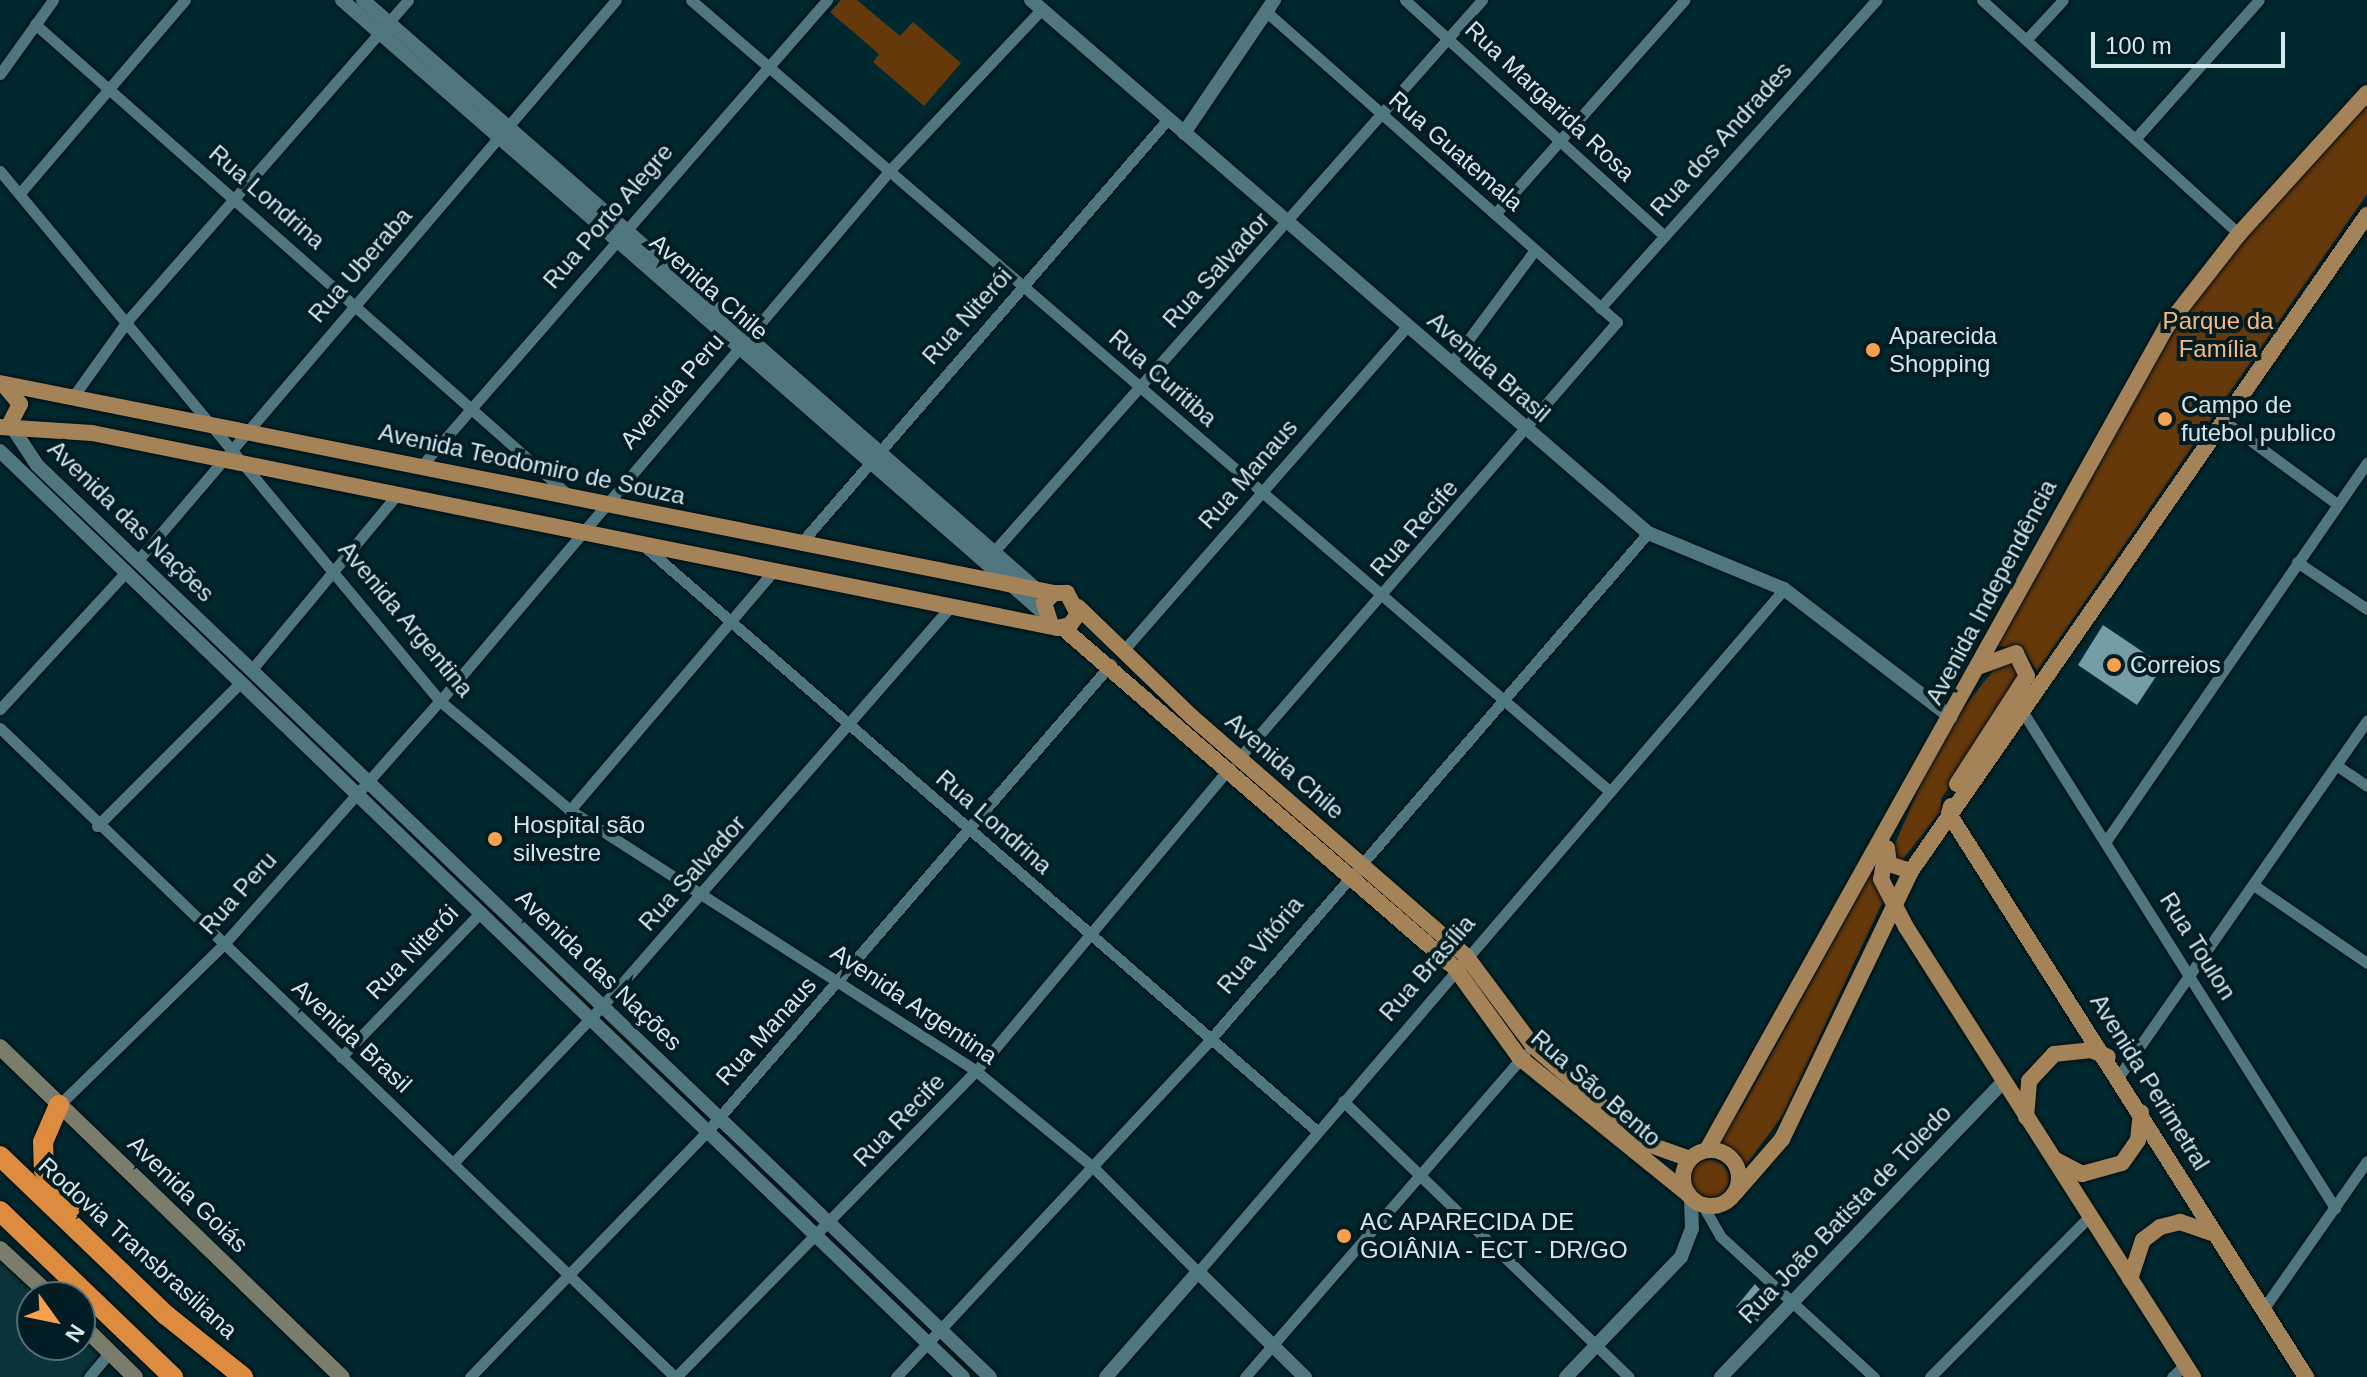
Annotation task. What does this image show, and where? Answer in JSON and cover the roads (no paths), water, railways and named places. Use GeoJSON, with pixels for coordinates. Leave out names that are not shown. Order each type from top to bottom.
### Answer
{"type":"FeatureCollection","features":[{"type":"Feature","properties":{"kind":"highway"},"geometry":{"type":"LineString","coordinates":[[59,1105],[43,1142],[51,1186],[152,1288],[166,1315]]}},
{"type":"Feature","properties":{"kind":"highway","name":"Rodovia Transbrasiliana"},"geometry":{"type":"LineString","coordinates":[[0,1156],[166,1315],[243,1377]]}},
{"type":"Feature","properties":{"kind":"highway"},"geometry":{"type":"LineString","coordinates":[[0,1211],[173,1377]]}},
{"type":"Feature","properties":{"kind":"main road","name":"Avenida Independência"},"geometry":{"type":"LineString","coordinates":[[1707,1150],[2167,326],[2239,234],[2367,93]]}},
{"type":"Feature","properties":{"kind":"main road"},"geometry":{"type":"LineString","coordinates":[[1736,1192],[1736,1165],[1707,1150],[1690,1159],[1683,1180],[1694,1199],[1722,1204],[1736,1192],[1782,1139],[1911,871],[2367,215]]}},
{"type":"Feature","properties":{"kind":"main road"},"geometry":{"type":"LineString","coordinates":[[0,384],[13,389],[20,404],[5,426],[92,433],[580,533],[1052,622],[1075,621],[1078,607]]}},
{"type":"Feature","properties":{"kind":"main road","name":"Avenida Teodomiro de Souza"},"geometry":{"type":"LineString","coordinates":[[0,384],[75,394],[243,430],[424,463],[576,501],[1054,593]]}},
{"type":"Feature","properties":{"kind":"main road"},"geometry":{"type":"LineString","coordinates":[[1052,622],[1054,593]]}},
{"type":"Feature","properties":{"kind":"main road","name":"Avenida Chile"},"geometry":{"type":"LineString","coordinates":[[1054,593],[1067,593],[1117,658],[1460,962]]}},
{"type":"Feature","properties":{"kind":"main road","name":"Avenida Chile"},"geometry":{"type":"LineString","coordinates":[[1052,622],[1117,658]]}},
{"type":"Feature","properties":{"kind":"main road"},"geometry":{"type":"LineString","coordinates":[[1949,814],[1956,785],[2028,671],[2019,655],[2007,653],[1975,673]]}},
{"type":"Feature","properties":{"kind":"main road"},"geometry":{"type":"LineString","coordinates":[[1924,764],[1880,871],[1893,903],[2002,1083],[2189,1371]]}},
{"type":"Feature","properties":{"kind":"main road","name":"Avenida Perimetral"},"geometry":{"type":"LineString","coordinates":[[1949,814],[2108,1057],[2306,1377]]}},
{"type":"Feature","properties":{"kind":"main road"},"geometry":{"type":"LineString","coordinates":[[1887,848],[1889,864],[1911,871]]}},
{"type":"Feature","properties":{"kind":"main road","name":"Rua São Bento"},"geometry":{"type":"LineString","coordinates":[[1460,962],[1533,1046],[1645,1143],[1690,1159]]}},
{"type":"Feature","properties":{"kind":"main road","name":"Rua São Bento"},"geometry":{"type":"LineString","coordinates":[[1460,962],[1520,1058],[1694,1199]]}},
{"type":"Feature","properties":{"kind":"main road","name":"Avenida Goiás"},"geometry":{"type":"LineString","coordinates":[[0,1047],[342,1377]]}},
{"type":"Feature","properties":{"kind":"main road"},"geometry":{"type":"LineString","coordinates":[[2026,1118],[2029,1081],[2054,1054],[2091,1050],[2108,1057]]}},
{"type":"Feature","properties":{"kind":"main road"},"geometry":{"type":"LineString","coordinates":[[2051,1157],[2082,1174],[2109,1170],[2132,1153],[2141,1112]]}},
{"type":"Feature","properties":{"kind":"main road"},"geometry":{"type":"LineString","coordinates":[[2130,1279],[2143,1240],[2160,1227],[2201,1225],[2218,1235]]}},
{"type":"Feature","properties":{"kind":"main road"},"geometry":{"type":"LineString","coordinates":[[0,1249],[35,1281]]}},
{"type":"Feature","properties":{"kind":"main road"},"geometry":{"type":"LineString","coordinates":[[96,1338],[135,1377]]}},
{"type":"Feature","properties":{"kind":"street"},"geometry":{"type":"LineString","coordinates":[[0,74],[53,0]]}},
{"type":"Feature","properties":{"kind":"street"},"geometry":{"type":"LineString","coordinates":[[20,193],[185,0]]}},
{"type":"Feature","properties":{"kind":"street","name":"Avenida Chile"},"geometry":{"type":"LineString","coordinates":[[342,0],[384,27],[1035,588]]}},
{"type":"Feature","properties":{"kind":"street","name":"Avenida Chile"},"geometry":{"type":"LineString","coordinates":[[363,0],[384,27]]}},
{"type":"Feature","properties":{"kind":"street"},"geometry":{"type":"LineString","coordinates":[[75,394],[128,320],[408,0]]}},
{"type":"Feature","properties":{"kind":"street","name":"Rua Uberaba"},"geometry":{"type":"LineString","coordinates":[[138,560],[225,462],[243,430],[356,304],[616,0]]}},
{"type":"Feature","properties":{"kind":"street","name":"Rua Curitiba"},"geometry":{"type":"LineString","coordinates":[[691,0],[891,169],[1140,388],[1607,789]]}},
{"type":"Feature","properties":{"kind":"street","name":"Rua Porto Alegre"},"geometry":{"type":"LineString","coordinates":[[424,463],[471,404],[827,0]]}},
{"type":"Feature","properties":{"kind":"street","name":"Rua Margarida Rosa"},"geometry":{"type":"LineString","coordinates":[[1405,0],[1664,236]]}},
{"type":"Feature","properties":{"kind":"street","name":"Rua Salvador"},"geometry":{"type":"LineString","coordinates":[[992,554],[1383,116],[1482,0]]}},
{"type":"Feature","properties":{"kind":"street"},"geometry":{"type":"LineString","coordinates":[[1495,214],[1684,0]]}},
{"type":"Feature","properties":{"kind":"street","name":"Rua dos Andrades"},"geometry":{"type":"LineString","coordinates":[[1600,308],[1876,0]]}},
{"type":"Feature","properties":{"kind":"street"},"geometry":{"type":"LineString","coordinates":[[1982,0],[2239,234]]}},
{"type":"Feature","properties":{"kind":"street"},"geometry":{"type":"LineString","coordinates":[[2026,40],[2063,0]]}},
{"type":"Feature","properties":{"kind":"street"},"geometry":{"type":"LineString","coordinates":[[2135,139],[2259,0]]}},
{"type":"Feature","properties":{"kind":"street","name":"Avenida Brasil"},"geometry":{"type":"LineString","coordinates":[[1037,5],[1648,533],[1784,589],[1951,717]]}},
{"type":"Feature","properties":{"kind":"street","name":"Avenida Peru"},"geometry":{"type":"LineString","coordinates":[[440,701],[602,506],[891,169],[1037,5]]}},
{"type":"Feature","properties":{"kind":"street"},"geometry":{"type":"LineString","coordinates":[[1184,133],[1270,6]]}},
{"type":"Feature","properties":{"kind":"street","name":"Rua Guatemala"},"geometry":{"type":"LineString","coordinates":[[1270,6],[1383,116],[1617,322]]}},
{"type":"Feature","properties":{"kind":"street","name":"Rua Londrina"},"geometry":{"type":"LineString","coordinates":[[35,24],[471,404],[576,501]]}},
{"type":"Feature","properties":{"kind":"street","name":"Rua Niterói"},"geometry":{"type":"LineString","coordinates":[[800,544],[875,452],[1168,119]]}},
{"type":"Feature","properties":{"kind":"street","name":"Avenida Argentina"},"geometry":{"type":"LineString","coordinates":[[0,171],[235,448],[440,701],[570,810],[842,980],[976,1071],[1093,1167],[1198,1272]]}},
{"type":"Feature","properties":{"kind":"street"},"geometry":{"type":"LineString","coordinates":[[1451,363],[1535,250]]}},
{"type":"Feature","properties":{"kind":"street","name":"Rua Recife"},"geometry":{"type":"LineString","coordinates":[[676,1377],[976,1071],[1093,937],[1234,763],[1384,597],[1617,322]]}},
{"type":"Feature","properties":{"kind":"street","name":"Rua Manaus"},"geometry":{"type":"LineString","coordinates":[[470,1377],[569,1271],[705,1134],[972,831],[1117,658],[1407,326]]}},
{"type":"Feature","properties":{"kind":"street"},"geometry":{"type":"LineString","coordinates":[[2224,421],[2337,504]]}},
{"type":"Feature","properties":{"kind":"street","name":"Avenida das Nações"},"geometry":{"type":"LineString","coordinates":[[5,426],[37,465],[253,668],[719,1117],[832,1221],[990,1377]]}},
{"type":"Feature","properties":{"kind":"street","name":"Avenida das Nações"},"geometry":{"type":"LineString","coordinates":[[3,460],[126,572],[481,912],[705,1134],[963,1377]]}},
{"type":"Feature","properties":{"kind":"street"},"geometry":{"type":"LineString","coordinates":[[2106,841],[2367,462]]}},
{"type":"Feature","properties":{"kind":"street"},"geometry":{"type":"LineString","coordinates":[[253,668],[338,573],[396,496]]}},
{"type":"Feature","properties":{"kind":"street","name":"Rua Vitória"},"geometry":{"type":"LineString","coordinates":[[896,1377],[943,1331],[1209,1041],[1354,868],[1648,533]]}},
{"type":"Feature","properties":{"kind":"street","name":"Rua Londrina"},"geometry":{"type":"LineString","coordinates":[[642,545],[1209,1041],[1317,1131]]}},
{"type":"Feature","properties":{"kind":"street","name":"Avenida Chile"},"geometry":{"type":"LineString","coordinates":[[992,554],[1010,583],[1052,622]]}},
{"type":"Feature","properties":{"kind":"street"},"geometry":{"type":"LineString","coordinates":[[2297,562],[2367,609]]}},
{"type":"Feature","properties":{"kind":"street"},"geometry":{"type":"LineString","coordinates":[[570,810],[774,570]]}},
{"type":"Feature","properties":{"kind":"street"},"geometry":{"type":"LineString","coordinates":[[0,709],[126,572]]}},
{"type":"Feature","properties":{"kind":"street","name":"Rua Brasília"},"geometry":{"type":"LineString","coordinates":[[1106,1377],[1607,789],[1784,589]]}},
{"type":"Feature","properties":{"kind":"street","name":"Rua Salvador"},"geometry":{"type":"LineString","coordinates":[[455,1161],[590,1020],[850,728],[952,605]]}},
{"type":"Feature","properties":{"kind":"street"},"geometry":{"type":"LineString","coordinates":[[97,826],[241,682]]}},
{"type":"Feature","properties":{"kind":"street","name":"Rua Peru"},"geometry":{"type":"LineString","coordinates":[[59,1105],[223,945],[440,701]]}},
{"type":"Feature","properties":{"kind":"street","name":"Rua Toulon"},"geometry":{"type":"LineString","coordinates":[[2021,709],[2335,1208]]}},
{"type":"Feature","properties":{"kind":"street"},"geometry":{"type":"LineString","coordinates":[[2119,1076],[2255,886],[2367,720]]}},
{"type":"Feature","properties":{"kind":"street","name":"Avenida Brasil"},"geometry":{"type":"LineString","coordinates":[[0,728],[97,826],[455,1161],[676,1377]]}},
{"type":"Feature","properties":{"kind":"street"},"geometry":{"type":"LineString","coordinates":[[2336,765],[2367,786]]}},
{"type":"Feature","properties":{"kind":"street"},"geometry":{"type":"LineString","coordinates":[[2255,886],[2367,963]]}},
{"type":"Feature","properties":{"kind":"street","name":"Rua Niterói"},"geometry":{"type":"LineString","coordinates":[[341,1057],[481,912]]}},
{"type":"Feature","properties":{"kind":"street"},"geometry":{"type":"LineString","coordinates":[[1245,1377],[1533,1046]]}},
{"type":"Feature","properties":{"kind":"street","name":"Rua João Batista de Toledo"},"geometry":{"type":"LineString","coordinates":[[1721,1377],[2002,1083]]}},
{"type":"Feature","properties":{"kind":"street"},"geometry":{"type":"LineString","coordinates":[[1343,1101],[1629,1377]]}},
{"type":"Feature","properties":{"kind":"street"},"geometry":{"type":"LineString","coordinates":[[2264,1308],[2367,1161]]}},
{"type":"Feature","properties":{"kind":"street"},"geometry":{"type":"LineString","coordinates":[[1566,1377],[1681,1257],[1692,1229],[1694,1199]]}},
{"type":"Feature","properties":{"kind":"street","name":"Rua São Bento"},"geometry":{"type":"LineString","coordinates":[[1694,1199],[1720,1236],[1874,1377]]}},
{"type":"Feature","properties":{"kind":"street"},"geometry":{"type":"LineString","coordinates":[[1930,1377],[2089,1217]]}},
{"type":"Feature","properties":{"kind":"street"},"geometry":{"type":"LineString","coordinates":[[1198,1272],[1305,1377]]}},
{"type":"Feature","properties":{"kind":"street"},"geometry":{"type":"LineString","coordinates":[[89,1377],[110,1352]]}},
{"type":"Feature","properties":{"kind":"street"},"geometry":{"type":"LineString","coordinates":[[2172,1377],[2189,1371]]}},
{"type":"Feature","properties":{"kind":"place","name":"Aparecida Shopping"},"geometry":{"type":"Point","coordinates":[1873,350]}},
{"type":"Feature","properties":{"kind":"place","name":"Campo de futebol publico"},"geometry":{"type":"Point","coordinates":[2165,419]}},
{"type":"Feature","properties":{"kind":"place","name":"Correios"},"geometry":{"type":"Point","coordinates":[2114,665]}},
{"type":"Feature","properties":{"kind":"place","name":"Hospital são silvestre"},"geometry":{"type":"Point","coordinates":[495,839]}},
{"type":"Feature","properties":{"kind":"place","name":"AC APARECIDA DE GOIÂNIA - ECT - DR/GO"},"geometry":{"type":"Point","coordinates":[1344,1236]}},
{"type":"Feature","properties":{"kind":"park label","name":"Parque da Família"},"geometry":{"type":"Point","coordinates":[2218,335]}}]}
